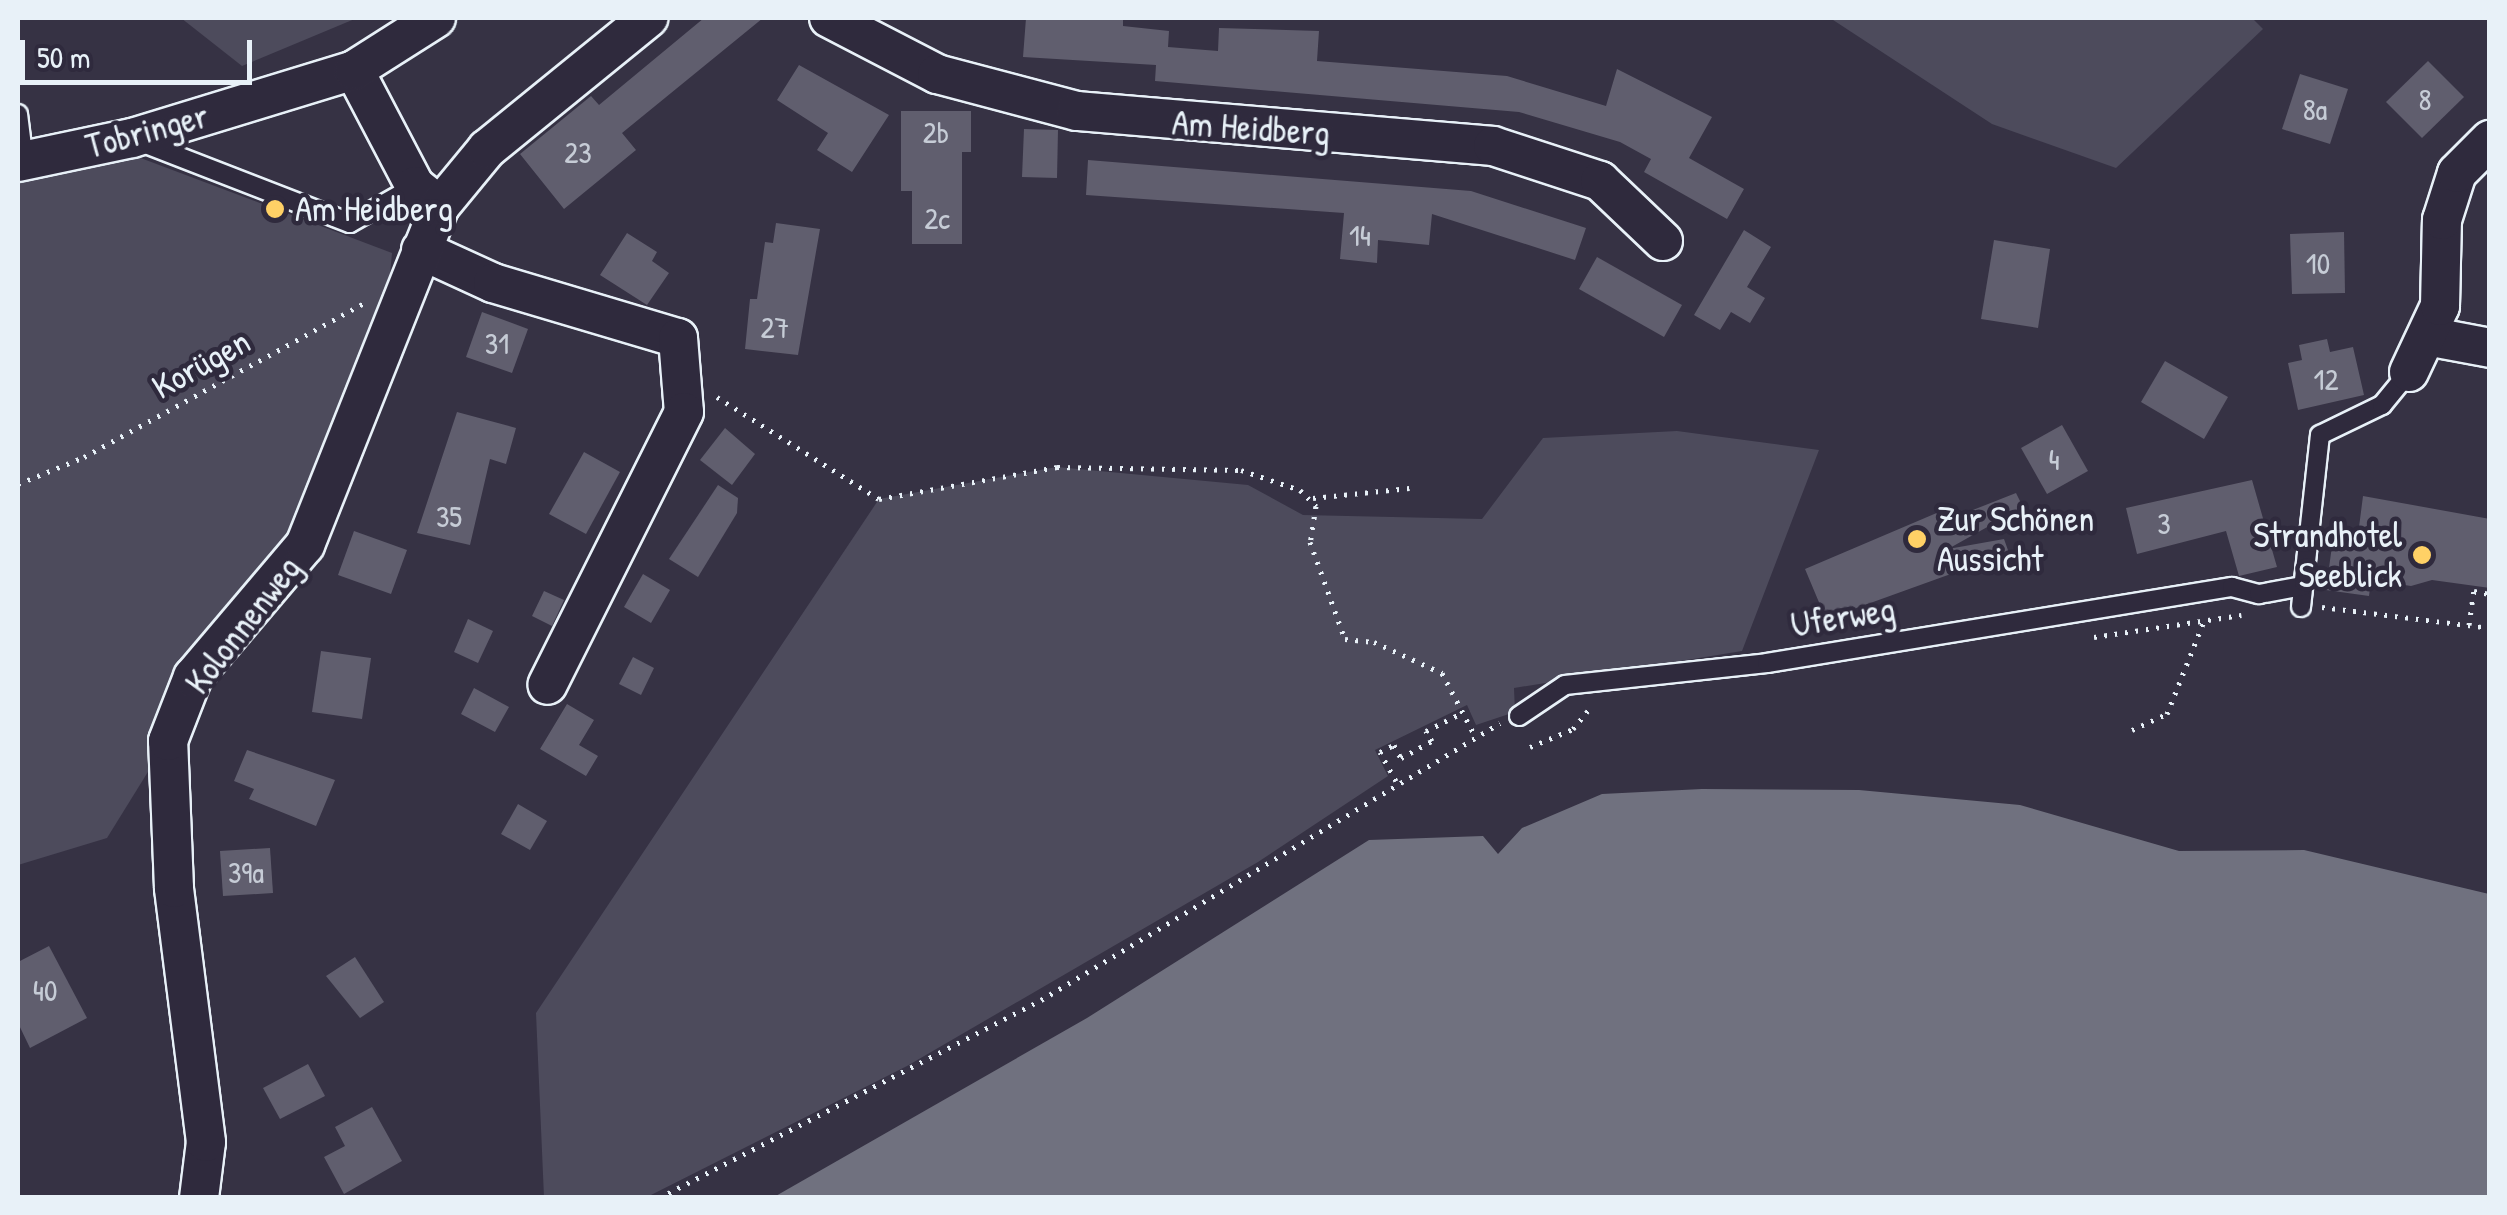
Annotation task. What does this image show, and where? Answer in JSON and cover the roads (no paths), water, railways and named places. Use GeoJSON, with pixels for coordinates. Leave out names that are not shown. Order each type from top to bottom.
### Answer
{"type":"FeatureCollection","features":[{"type":"Feature","properties":{"kind":"street","name":"Tobringer"},"geometry":{"type":"LineString","coordinates":[[20,162],[132,138],[354,70],[436,18]]}},
{"type":"Feature","properties":{"kind":"street","name":"Kolonnenweg"},"geometry":{"type":"LineString","coordinates":[[198,1198],[206,1142],[174,888],[168,741],[193,677],[305,545],[414,265],[427,196],[648,18]]}},
{"type":"Feature","properties":{"kind":"street","name":"Am Heidberg"},"geometry":{"type":"LineString","coordinates":[[829,18],[938,74],[1077,111],[1493,146],[1600,181],[1663,241]]}},
{"type":"Feature","properties":{"kind":"street"},"geometry":{"type":"LineString","coordinates":[[354,70],[427,196]]}},
{"type":"Feature","properties":{"kind":"street"},"geometry":{"type":"LineString","coordinates":[[2408,372],[2432,337],[2442,220],[2457,172],[2490,140]]}},
{"type":"Feature","properties":{"kind":"street"},"geometry":{"type":"LineString","coordinates":[[414,265],[678,338],[684,412],[547,686]]}},
{"type":"Feature","properties":{"kind":"street"},"geometry":{"type":"LineString","coordinates":[[2432,337],[2490,348]]}},
{"type":"Feature","properties":{"kind":"lane"},"geometry":{"type":"LineString","coordinates":[[18,114],[20,162]]}},
{"type":"Feature","properties":{"kind":"lane"},"geometry":{"type":"LineString","coordinates":[[132,138],[350,223],[427,196]]}},
{"type":"Feature","properties":{"kind":"lane"},"geometry":{"type":"LineString","coordinates":[[2300,606],[2320,434],[2382,405],[2408,372]]}},
{"type":"Feature","properties":{"kind":"lane","name":"Uferweg"},"geometry":{"type":"LineString","coordinates":[[1519,716],[1566,685],[1767,663],[2232,587],[2258,594],[2303,586]]}},
{"type":"Feature","properties":{"kind":"water"},"geometry":{"type":"Polygon","coordinates":[[[1702,789],[1859,790],[2020,805],[2179,851],[2304,850],[2489,894],[2489,1197],[774,1197],[1087,1018],[1369,840],[1483,836],[1498,854],[1522,828],[1602,794],[1702,789]]]}},
{"type":"Feature","properties":{"kind":"place","name":"Am Heidberg"},"geometry":{"type":"Point","coordinates":[275,209]}},
{"type":"Feature","properties":{"kind":"place","name":"Zur Schönen Aussicht"},"geometry":{"type":"Point","coordinates":[1917,539]}},
{"type":"Feature","properties":{"kind":"place","name":"Strandhotel Seeblick"},"geometry":{"type":"Point","coordinates":[2422,555]}}]}
